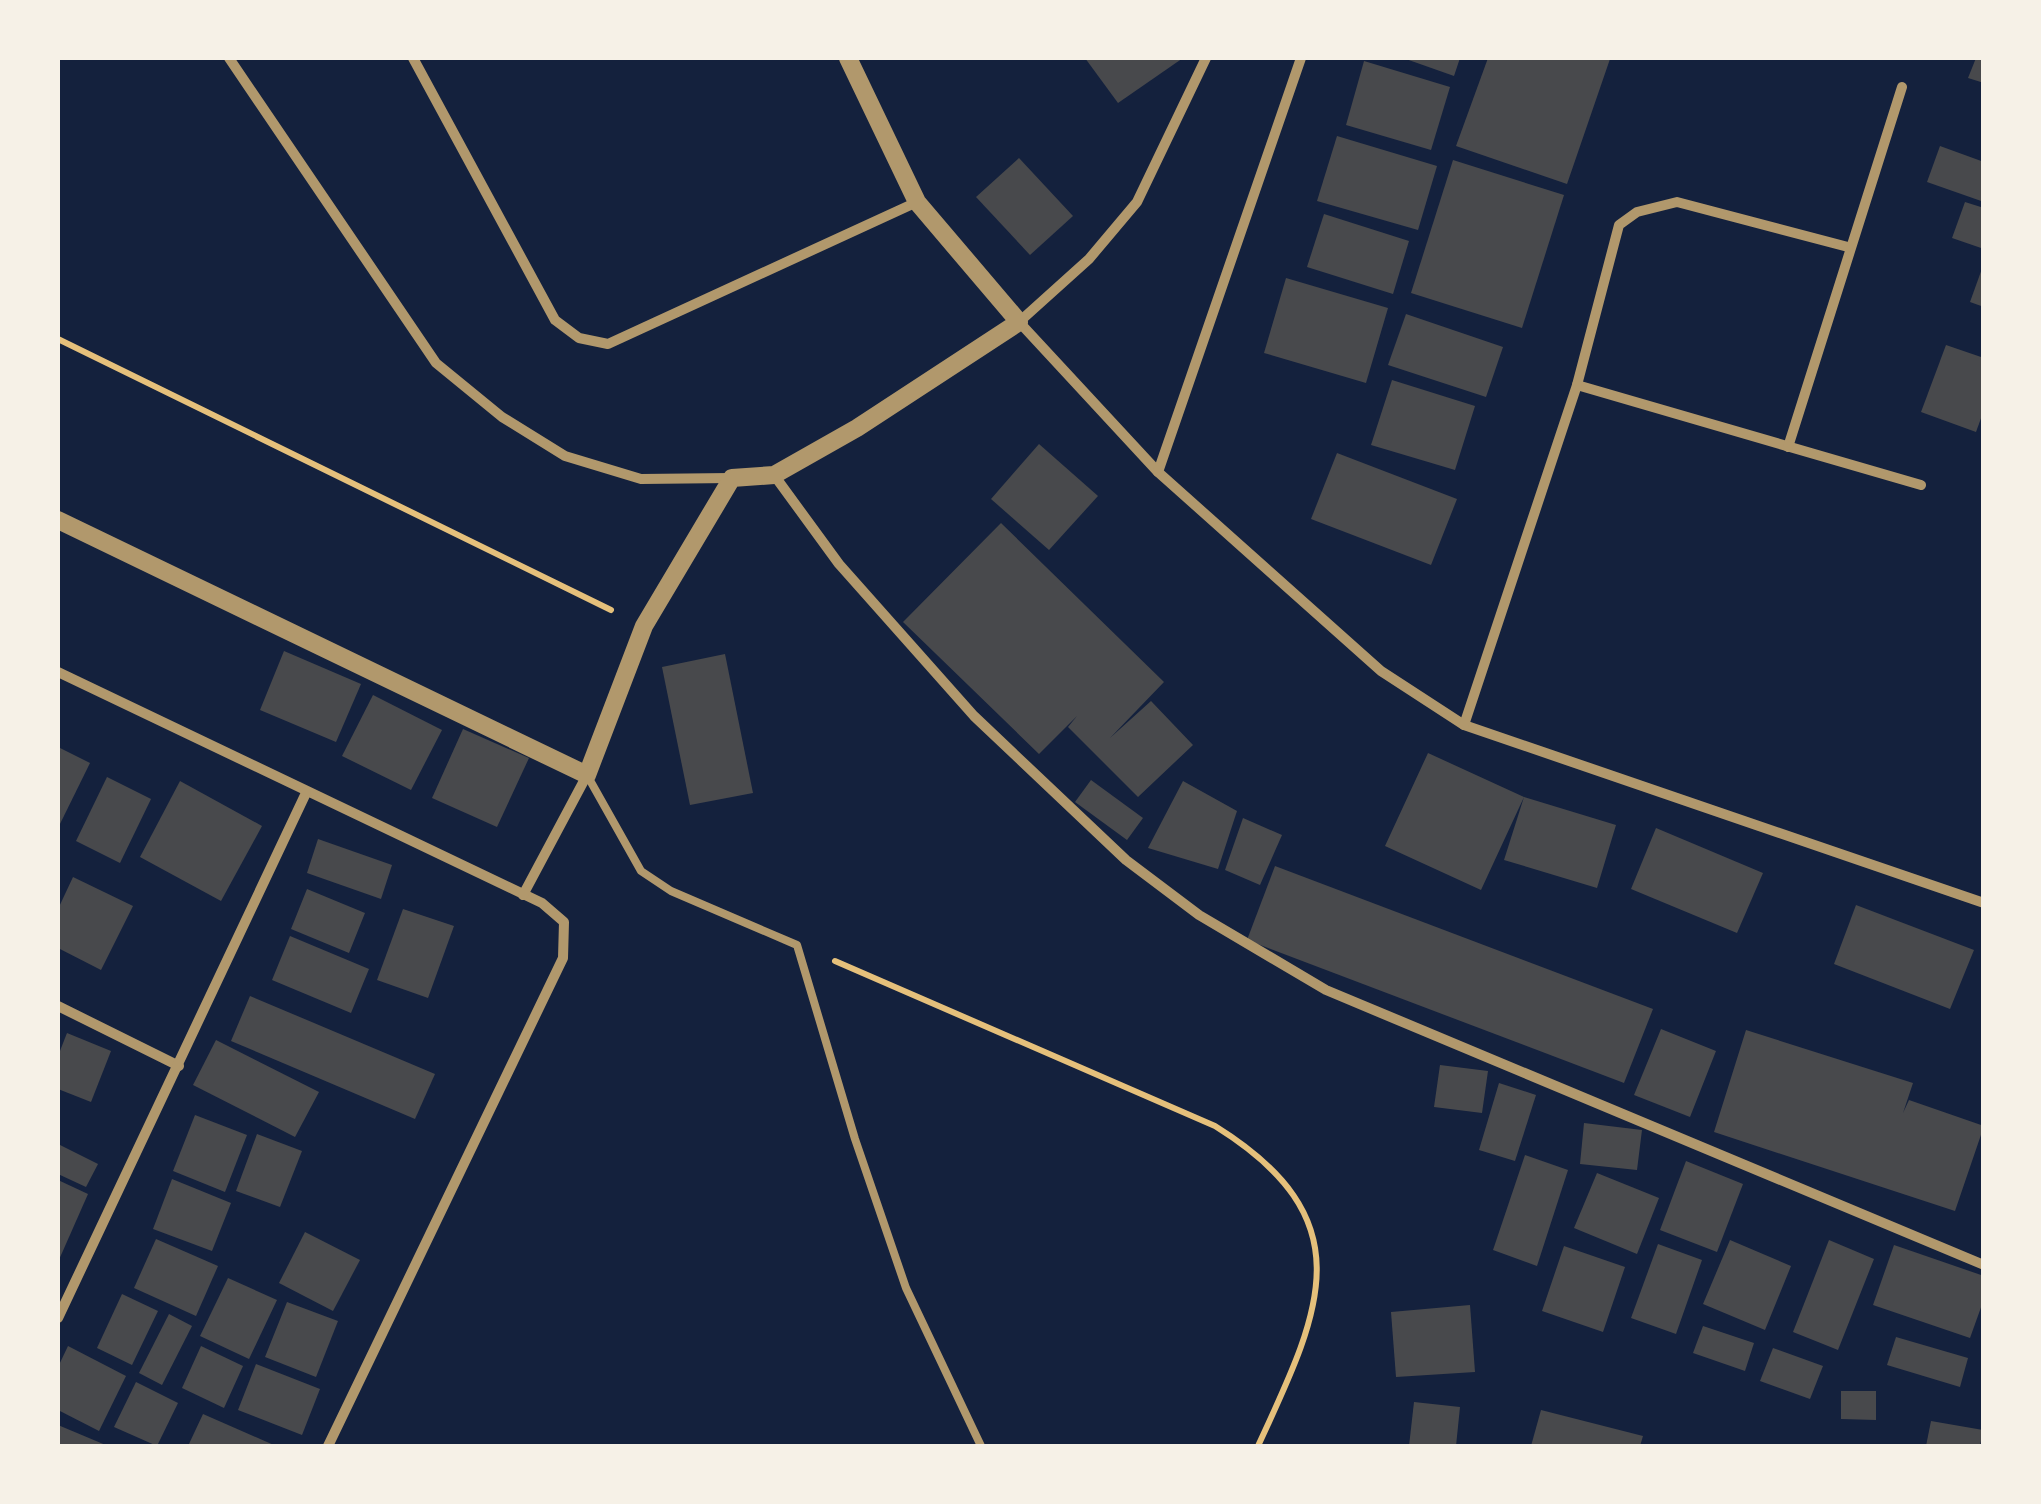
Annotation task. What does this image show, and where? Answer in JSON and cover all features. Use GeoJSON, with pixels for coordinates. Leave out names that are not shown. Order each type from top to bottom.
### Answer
{"type":"FeatureCollection","features":[{"type":"Feature","properties":{"kind":"street"},"geometry":{"type":"LineString","coordinates":[[229,58],[436,363],[502,417],[565,456],[642,479],[774,475],[857,428],[1018,322],[1089,259],[1136,202],[1206,58]]}},
{"type":"Feature","properties":{"kind":"street"},"geometry":{"type":"LineString","coordinates":[[413,58],[555,320],[580,338],[608,344],[917,202]]}},
{"type":"Feature","properties":{"kind":"street"},"geometry":{"type":"LineString","coordinates":[[848,58],[917,202],[1018,322],[1158,472],[1381,671],[1464,724],[1984,902]]}},
{"type":"Feature","properties":{"kind":"street"},"geometry":{"type":"LineString","coordinates":[[1158,472],[1301,58]]}},
{"type":"Feature","properties":{"kind":"street"},"geometry":{"type":"LineString","coordinates":[[1788,447],[1848,246],[1902,87]]}},
{"type":"Feature","properties":{"kind":"street"},"geometry":{"type":"LineString","coordinates":[[1464,724],[1577,386],[1618,224],[1637,212],[1678,202],[1848,246]]}},
{"type":"Feature","properties":{"kind":"street"},"geometry":{"type":"LineString","coordinates":[[1577,386],[1921,485]]}},
{"type":"Feature","properties":{"kind":"street"},"geometry":{"type":"LineString","coordinates":[[774,475],[838,564],[974,716],[1126,860],[1199,915],[1326,990],[1984,1265]]}},
{"type":"Feature","properties":{"kind":"street"},"geometry":{"type":"LineString","coordinates":[[523,895],[587,775],[644,626],[732,478]]}},
{"type":"Feature","properties":{"kind":"street"},"geometry":{"type":"LineString","coordinates":[[58,520],[587,775]]}},
{"type":"Feature","properties":{"kind":"street"},"geometry":{"type":"LineString","coordinates":[[58,672],[523,895],[564,922],[563,958],[328,1446]]}},
{"type":"Feature","properties":{"kind":"street"},"geometry":{"type":"LineString","coordinates":[[58,1318],[61,1301],[179,1066],[306,793]]}},
{"type":"Feature","properties":{"kind":"street"},"geometry":{"type":"LineString","coordinates":[[58,1006],[179,1066]]}},
{"type":"Feature","properties":{"kind":"lane"},"geometry":{"type":"LineString","coordinates":[[587,775],[642,870],[671,890],[797,945],[854,1139],[906,1288],[981,1446]]}},
{"type":"Feature","properties":{"kind":"path"},"geometry":{"type":"LineString","coordinates":[[58,339],[644,626]]}},
{"type":"Feature","properties":{"kind":"path"},"geometry":{"type":"LineString","coordinates":[[797,945],[1216,1126],[1258,1153],[1288,1184],[1310,1218],[1319,1256],[1313,1298],[1289,1380],[1258,1446]]}},
{"type":"Feature","properties":{"kind":"building"},"geometry":{"type":"Polygon","coordinates":[[[1085,58],[1183,58],[1118,103],[1085,58]]]}},
{"type":"Feature","properties":{"kind":"building"},"geometry":{"type":"Polygon","coordinates":[[[1403,58],[1460,58],[1454,76],[1403,58]]]}},
{"type":"Feature","properties":{"kind":"building"},"geometry":{"type":"Polygon","coordinates":[[[1488,58],[1610,59],[1567,184],[1456,146],[1488,58]]]}},
{"type":"Feature","properties":{"kind":"building"},"geometry":{"type":"Polygon","coordinates":[[[1976,58],[1984,58],[1984,83],[1968,78],[1976,58]]]}},
{"type":"Feature","properties":{"kind":"building"},"geometry":{"type":"Polygon","coordinates":[[[1364,61],[1450,87],[1431,150],[1346,125],[1364,61]]]}},
{"type":"Feature","properties":{"kind":"building"},"geometry":{"type":"Polygon","coordinates":[[[1337,136],[1437,166],[1418,230],[1317,201],[1337,136]]]}},
{"type":"Feature","properties":{"kind":"building"},"geometry":{"type":"Polygon","coordinates":[[[1940,146],[1984,162],[1984,202],[1927,182],[1940,146]]]}},
{"type":"Feature","properties":{"kind":"building"},"geometry":{"type":"Polygon","coordinates":[[[1019,158],[1073,216],[1030,255],[976,197],[1019,158]]]}},
{"type":"Feature","properties":{"kind":"building"},"geometry":{"type":"Polygon","coordinates":[[[1453,160],[1564,195],[1522,328],[1411,293],[1453,160]]]}},
{"type":"Feature","properties":{"kind":"building"},"geometry":{"type":"Polygon","coordinates":[[[1965,202],[1984,208],[1984,249],[1952,238],[1965,202]]]}},
{"type":"Feature","properties":{"kind":"building"},"geometry":{"type":"Polygon","coordinates":[[[1324,214],[1409,241],[1393,294],[1307,267],[1324,214]]]}},
{"type":"Feature","properties":{"kind":"building"},"geometry":{"type":"Polygon","coordinates":[[[1984,263],[1984,307],[1970,302],[1984,263]]]}},
{"type":"Feature","properties":{"kind":"building"},"geometry":{"type":"Polygon","coordinates":[[[1286,278],[1388,308],[1366,383],[1264,353],[1286,278]]]}},
{"type":"Feature","properties":{"kind":"building"},"geometry":{"type":"Polygon","coordinates":[[[1406,314],[1503,347],[1486,397],[1388,365],[1406,314]]]}},
{"type":"Feature","properties":{"kind":"building"},"geometry":{"type":"Polygon","coordinates":[[[1946,345],[1984,358],[1984,410],[1976,432],[1921,412],[1946,345]]]}},
{"type":"Feature","properties":{"kind":"building"},"geometry":{"type":"Polygon","coordinates":[[[1392,380],[1475,406],[1455,470],[1371,445],[1392,380]]]}},
{"type":"Feature","properties":{"kind":"building"},"geometry":{"type":"Polygon","coordinates":[[[1039,444],[1098,496],[1049,550],[991,499],[1039,444]]]}},
{"type":"Feature","properties":{"kind":"building"},"geometry":{"type":"Polygon","coordinates":[[[1337,453],[1457,499],[1431,565],[1311,519],[1337,453]]]}},
{"type":"Feature","properties":{"kind":"building"},"geometry":{"type":"Polygon","coordinates":[[[1001,523],[1164,682],[1110,738],[1151,701],[1193,745],[1138,797],[1068,727],[1077,716],[1039,754],[903,622],[1001,523]]]}},
{"type":"Feature","properties":{"kind":"building"},"geometry":{"type":"Polygon","coordinates":[[[284,651],[361,684],[336,742],[260,710],[284,651]]]}},
{"type":"Feature","properties":{"kind":"building"},"geometry":{"type":"Polygon","coordinates":[[[725,654],[753,793],[690,805],[662,667],[725,654]]]}},
{"type":"Feature","properties":{"kind":"building"},"geometry":{"type":"Polygon","coordinates":[[[373,695],[442,730],[411,790],[342,756],[373,695]]]}},
{"type":"Feature","properties":{"kind":"building"},"geometry":{"type":"Polygon","coordinates":[[[463,729],[529,758],[497,827],[432,798],[463,729]]]}},
{"type":"Feature","properties":{"kind":"building"},"geometry":{"type":"Polygon","coordinates":[[[58,747],[90,763],[58,828],[58,747]]]}},
{"type":"Feature","properties":{"kind":"building"},"geometry":{"type":"Polygon","coordinates":[[[1428,753],[1524,797],[1481,890],[1385,846],[1428,753]]]}},
{"type":"Feature","properties":{"kind":"building"},"geometry":{"type":"Polygon","coordinates":[[[107,777],[151,799],[120,863],[76,841],[107,777]]]}},
{"type":"Feature","properties":{"kind":"building"},"geometry":{"type":"Polygon","coordinates":[[[1091,780],[1143,818],[1127,840],[1075,802],[1091,780]]]}},
{"type":"Feature","properties":{"kind":"building"},"geometry":{"type":"Polygon","coordinates":[[[180,781],[262,826],[221,901],[140,857],[180,781]]]}},
{"type":"Feature","properties":{"kind":"building"},"geometry":{"type":"Polygon","coordinates":[[[1183,781],[1237,811],[1218,869],[1148,848],[1183,781]]]}},
{"type":"Feature","properties":{"kind":"building"},"geometry":{"type":"Polygon","coordinates":[[[1524,797],[1616,825],[1597,888],[1504,860],[1524,797]]]}},
{"type":"Feature","properties":{"kind":"building"},"geometry":{"type":"Polygon","coordinates":[[[1243,818],[1282,835],[1260,885],[1225,870],[1243,818]]]}},
{"type":"Feature","properties":{"kind":"building"},"geometry":{"type":"Polygon","coordinates":[[[1656,828],[1763,873],[1737,933],[1631,889],[1656,828]]]}},
{"type":"Feature","properties":{"kind":"building"},"geometry":{"type":"Polygon","coordinates":[[[318,839],[392,865],[381,899],[307,873],[318,839]]]}},
{"type":"Feature","properties":{"kind":"building"},"geometry":{"type":"Polygon","coordinates":[[[1275,866],[1653,1009],[1624,1083],[1247,940],[1275,866]]]}},
{"type":"Feature","properties":{"kind":"building"},"geometry":{"type":"Polygon","coordinates":[[[73,877],[133,906],[101,970],[58,948],[58,909],[73,877]]]}},
{"type":"Feature","properties":{"kind":"building"},"geometry":{"type":"Polygon","coordinates":[[[307,889],[365,913],[349,953],[291,929],[307,889]]]}},
{"type":"Feature","properties":{"kind":"building"},"geometry":{"type":"Polygon","coordinates":[[[1856,905],[1974,950],[1950,1009],[1834,964],[1856,905]]]}},
{"type":"Feature","properties":{"kind":"building"},"geometry":{"type":"Polygon","coordinates":[[[403,909],[454,926],[428,998],[377,980],[403,909]]]}},
{"type":"Feature","properties":{"kind":"building"},"geometry":{"type":"Polygon","coordinates":[[[290,936],[369,969],[351,1013],[272,980],[290,936]]]}},
{"type":"Feature","properties":{"kind":"building"},"geometry":{"type":"Polygon","coordinates":[[[250,996],[435,1074],[415,1119],[231,1041],[250,996]]]}},
{"type":"Feature","properties":{"kind":"building"},"geometry":{"type":"Polygon","coordinates":[[[1661,1029],[1716,1051],[1690,1117],[1634,1095],[1661,1029]]]}},
{"type":"Feature","properties":{"kind":"building"},"geometry":{"type":"Polygon","coordinates":[[[1746,1030],[1913,1083],[1903,1113],[1909,1100],[1984,1126],[1955,1211],[1714,1132],[1746,1030]]]}},
{"type":"Feature","properties":{"kind":"building"},"geometry":{"type":"Polygon","coordinates":[[[67,1033],[111,1051],[91,1102],[58,1089],[58,1056],[67,1033]]]}},
{"type":"Feature","properties":{"kind":"building"},"geometry":{"type":"Polygon","coordinates":[[[216,1040],[319,1092],[295,1137],[193,1085],[216,1040]]]}},
{"type":"Feature","properties":{"kind":"building"},"geometry":{"type":"Polygon","coordinates":[[[1440,1065],[1488,1071],[1482,1113],[1434,1107],[1440,1065]]]}},
{"type":"Feature","properties":{"kind":"building"},"geometry":{"type":"Polygon","coordinates":[[[1499,1083],[1536,1095],[1515,1161],[1479,1150],[1499,1083]]]}},
{"type":"Feature","properties":{"kind":"building"},"geometry":{"type":"Polygon","coordinates":[[[195,1115],[247,1135],[225,1192],[173,1171],[195,1115]]]}},
{"type":"Feature","properties":{"kind":"building"},"geometry":{"type":"Polygon","coordinates":[[[1584,1123],[1642,1130],[1637,1170],[1580,1164],[1584,1123]]]}},
{"type":"Feature","properties":{"kind":"building"},"geometry":{"type":"Polygon","coordinates":[[[257,1134],[302,1151],[280,1207],[236,1191],[257,1134]]]}},
{"type":"Feature","properties":{"kind":"building"},"geometry":{"type":"Polygon","coordinates":[[[58,1144],[98,1164],[86,1187],[58,1174],[58,1144]]]}},
{"type":"Feature","properties":{"kind":"building"},"geometry":{"type":"Polygon","coordinates":[[[1525,1155],[1568,1170],[1537,1266],[1493,1250],[1525,1155]]]}},
{"type":"Feature","properties":{"kind":"building"},"geometry":{"type":"Polygon","coordinates":[[[1686,1161],[1743,1184],[1717,1252],[1660,1230],[1686,1161]]]}},
{"type":"Feature","properties":{"kind":"building"},"geometry":{"type":"Polygon","coordinates":[[[1597,1173],[1659,1198],[1637,1254],[1574,1228],[1597,1173]]]}},
{"type":"Feature","properties":{"kind":"building"},"geometry":{"type":"Polygon","coordinates":[[[172,1179],[231,1203],[212,1251],[153,1229],[172,1179]]]}},
{"type":"Feature","properties":{"kind":"building"},"geometry":{"type":"Polygon","coordinates":[[[58,1180],[88,1194],[58,1262],[58,1180]]]}},
{"type":"Feature","properties":{"kind":"building"},"geometry":{"type":"Polygon","coordinates":[[[305,1232],[360,1260],[333,1311],[279,1283],[305,1232]]]}},
{"type":"Feature","properties":{"kind":"building"},"geometry":{"type":"Polygon","coordinates":[[[156,1239],[218,1266],[196,1316],[134,1288],[156,1239]]]}},
{"type":"Feature","properties":{"kind":"building"},"geometry":{"type":"Polygon","coordinates":[[[1730,1240],[1791,1266],[1765,1330],[1703,1304],[1730,1240]]]}},
{"type":"Feature","properties":{"kind":"building"},"geometry":{"type":"Polygon","coordinates":[[[1829,1240],[1874,1259],[1838,1350],[1793,1332],[1829,1240]]]}},
{"type":"Feature","properties":{"kind":"building"},"geometry":{"type":"Polygon","coordinates":[[[1658,1244],[1702,1260],[1676,1334],[1631,1318],[1658,1244]]]}},
{"type":"Feature","properties":{"kind":"building"},"geometry":{"type":"Polygon","coordinates":[[[1894,1245],[1984,1276],[1984,1299],[1970,1338],[1873,1305],[1894,1245]]]}},
{"type":"Feature","properties":{"kind":"building"},"geometry":{"type":"Polygon","coordinates":[[[1564,1246],[1625,1267],[1603,1332],[1542,1311],[1564,1246]]]}},
{"type":"Feature","properties":{"kind":"building"},"geometry":{"type":"Polygon","coordinates":[[[228,1278],[277,1300],[249,1359],[200,1336],[228,1278]]]}},
{"type":"Feature","properties":{"kind":"building"},"geometry":{"type":"Polygon","coordinates":[[[122,1294],[158,1311],[132,1365],[97,1348],[122,1294]]]}},
{"type":"Feature","properties":{"kind":"building"},"geometry":{"type":"Polygon","coordinates":[[[287,1302],[338,1321],[316,1377],[265,1357],[287,1302]]]}},
{"type":"Feature","properties":{"kind":"building"},"geometry":{"type":"Polygon","coordinates":[[[1470,1305],[1475,1372],[1396,1377],[1391,1312],[1470,1305]]]}},
{"type":"Feature","properties":{"kind":"building"},"geometry":{"type":"Polygon","coordinates":[[[169,1314],[192,1326],[162,1385],[139,1373],[169,1314]]]}},
{"type":"Feature","properties":{"kind":"building"},"geometry":{"type":"Polygon","coordinates":[[[1703,1326],[1754,1343],[1745,1371],[1693,1353],[1703,1326]]]}},
{"type":"Feature","properties":{"kind":"building"},"geometry":{"type":"Polygon","coordinates":[[[1896,1337],[1968,1358],[1960,1387],[1887,1365],[1896,1337]]]}},
{"type":"Feature","properties":{"kind":"building"},"geometry":{"type":"Polygon","coordinates":[[[68,1346],[126,1376],[99,1431],[58,1410],[58,1367],[68,1346]]]}},
{"type":"Feature","properties":{"kind":"building"},"geometry":{"type":"Polygon","coordinates":[[[201,1346],[243,1366],[224,1408],[182,1388],[201,1346]]]}},
{"type":"Feature","properties":{"kind":"building"},"geometry":{"type":"Polygon","coordinates":[[[1773,1348],[1823,1366],[1810,1399],[1760,1381],[1773,1348]]]}},
{"type":"Feature","properties":{"kind":"building"},"geometry":{"type":"Polygon","coordinates":[[[256,1364],[320,1389],[302,1435],[238,1410],[256,1364]]]}},
{"type":"Feature","properties":{"kind":"building"},"geometry":{"type":"Polygon","coordinates":[[[136,1382],[178,1403],[157,1446],[114,1427],[136,1382]]]}},
{"type":"Feature","properties":{"kind":"building"},"geometry":{"type":"Polygon","coordinates":[[[1841,1391],[1876,1391],[1876,1420],[1841,1419],[1841,1391]]]}},
{"type":"Feature","properties":{"kind":"building"},"geometry":{"type":"Polygon","coordinates":[[[1414,1402],[1460,1407],[1456,1446],[1409,1446],[1414,1402]]]}},
{"type":"Feature","properties":{"kind":"building"},"geometry":{"type":"Polygon","coordinates":[[[1541,1410],[1643,1436],[1640,1446],[1531,1446],[1541,1410]]]}},
{"type":"Feature","properties":{"kind":"building"},"geometry":{"type":"Polygon","coordinates":[[[203,1414],[276,1446],[188,1446],[203,1414]]]}},
{"type":"Feature","properties":{"kind":"building"},"geometry":{"type":"Polygon","coordinates":[[[1931,1421],[1983,1430],[1980,1446],[1926,1446],[1931,1421]]]}},
{"type":"Feature","properties":{"kind":"building"},"geometry":{"type":"Polygon","coordinates":[[[58,1425],[108,1446],[58,1446],[58,1425]]]}}]}
